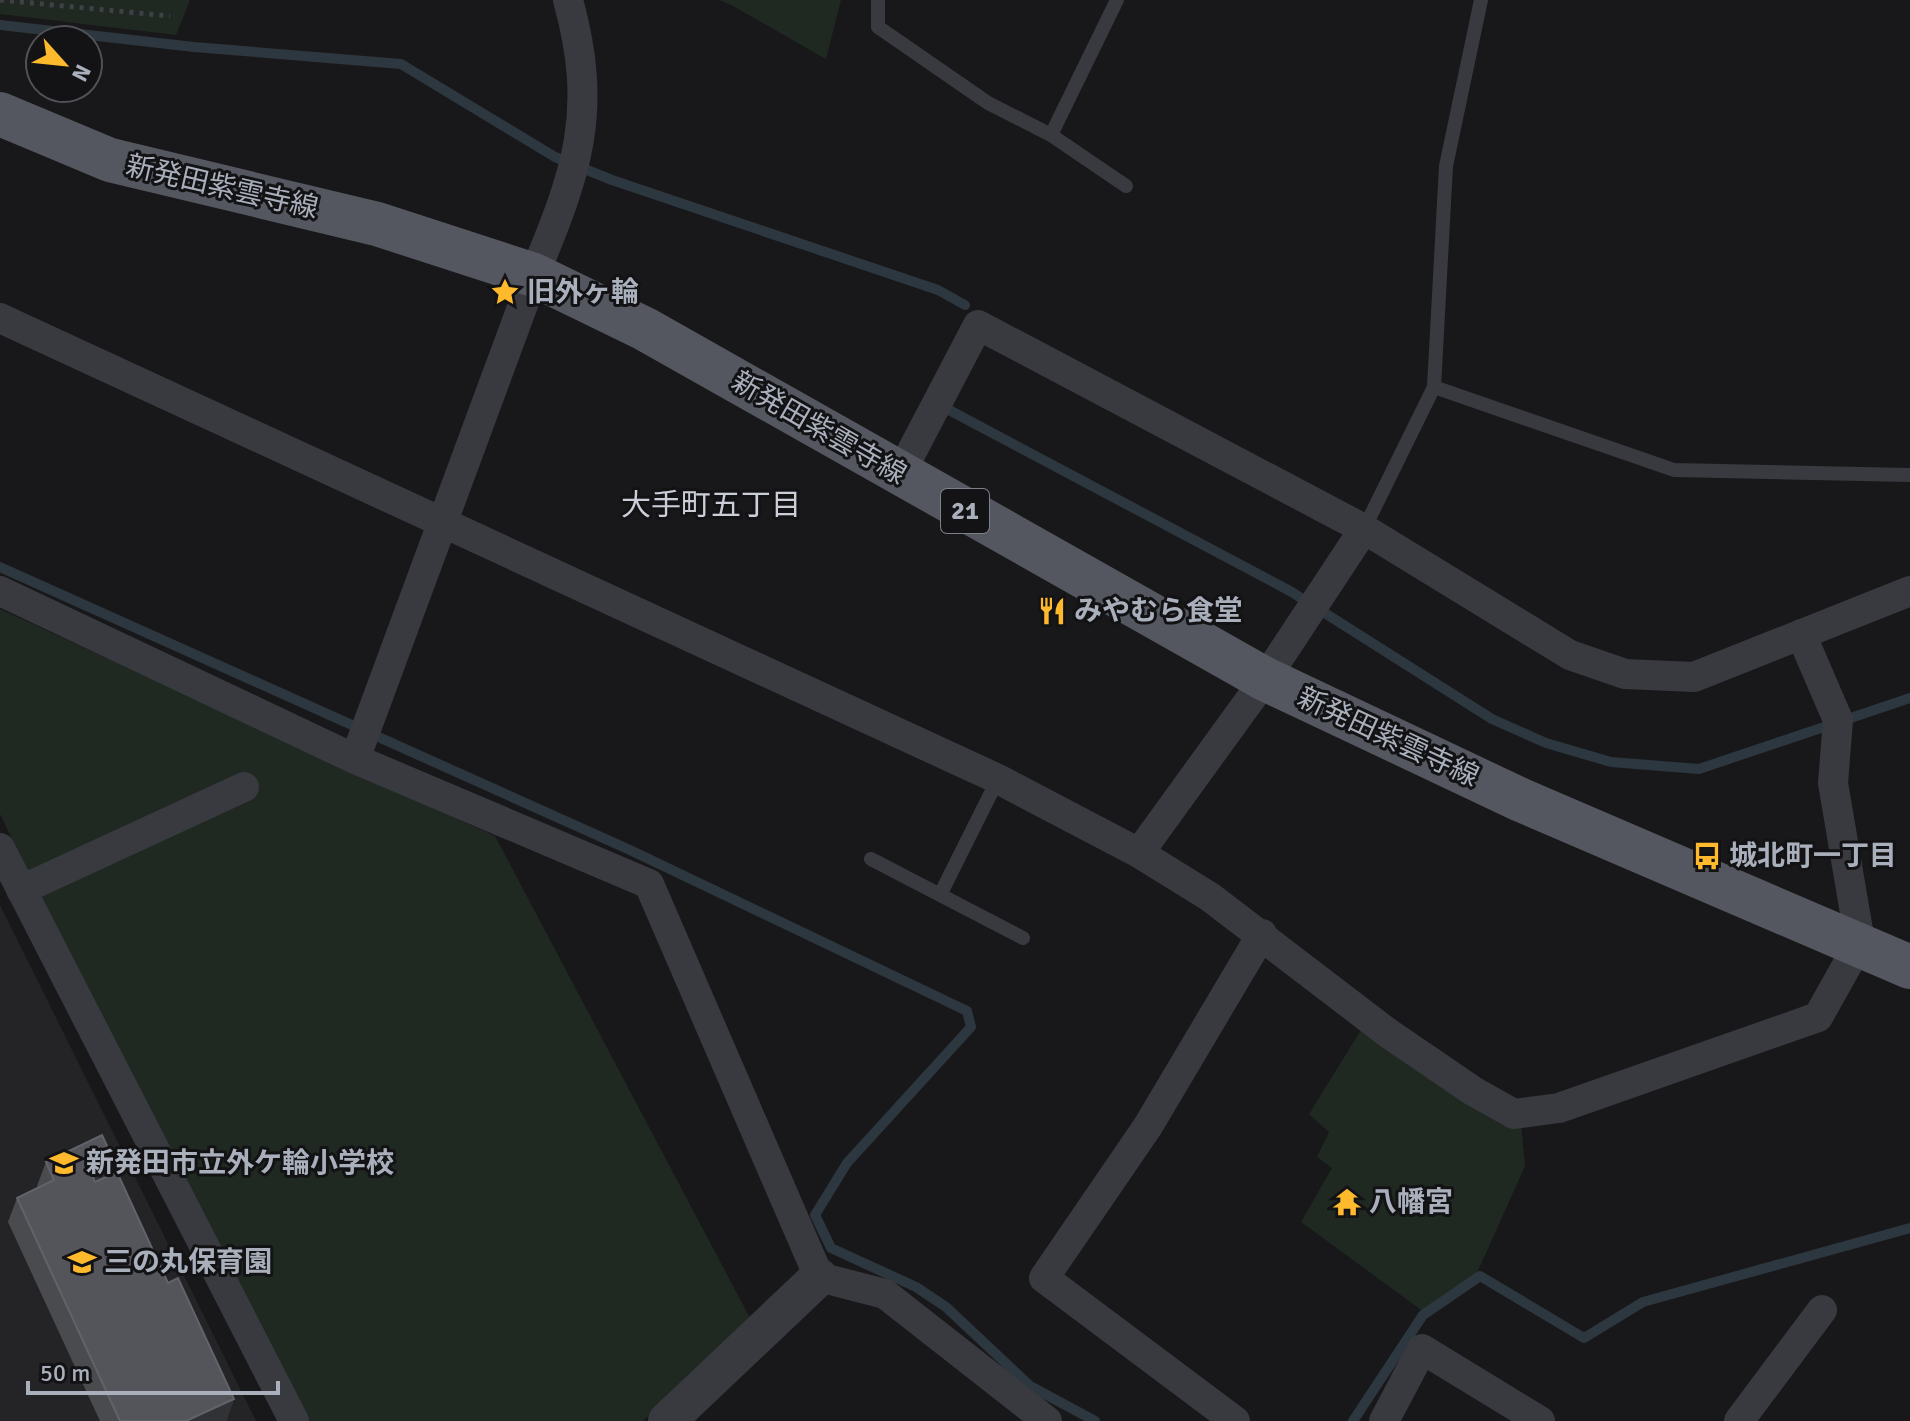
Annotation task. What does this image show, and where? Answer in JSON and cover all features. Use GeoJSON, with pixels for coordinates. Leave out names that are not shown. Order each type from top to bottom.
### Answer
{"type":"FeatureCollection","features":[{"type":"Feature","properties":{"kind":"main road","name":"新発田紫雲寺線"},"geometry":{"type":"LineString","coordinates":[[0,114],[110,160],[377,224],[534,275],[645,329],[1265,679],[1521,800],[1860,942],[1910,967]]}},
{"type":"Feature","properties":{"kind":"street"},"geometry":{"type":"LineString","coordinates":[[355,759],[534,275],[561,210],[583,131],[584,89],[579,39],[568,0]]}},
{"type":"Feature","properties":{"kind":"street"},"geometry":{"type":"LineString","coordinates":[[0,318],[998,779],[1139,853],[1262,934],[1388,1033],[1473,1091],[1514,1114],[1559,1108],[1818,1017],[1860,942],[1833,783],[1838,720],[1801,634]]}},
{"type":"Feature","properties":{"kind":"street"},"geometry":{"type":"LineString","coordinates":[[900,474],[978,325],[1364,529],[1570,655],[1625,674],[1694,677],[1910,591]]}},
{"type":"Feature","properties":{"kind":"street"},"geometry":{"type":"LineString","coordinates":[[1139,853],[1265,679],[1364,529]]}},
{"type":"Feature","properties":{"kind":"street"},"geometry":{"type":"LineString","coordinates":[[0,591],[355,759],[649,884],[819,1277]]}},
{"type":"Feature","properties":{"kind":"street"},"geometry":{"type":"LineString","coordinates":[[21,890],[244,787]]}},
{"type":"Feature","properties":{"kind":"street"},"geometry":{"type":"LineString","coordinates":[[0,848],[294,1421]]}},
{"type":"Feature","properties":{"kind":"street"},"geometry":{"type":"LineString","coordinates":[[1235,1421],[1044,1278],[1148,1126],[1262,934]]}},
{"type":"Feature","properties":{"kind":"street"},"geometry":{"type":"LineString","coordinates":[[667,1421],[819,1277]]}},
{"type":"Feature","properties":{"kind":"street"},"geometry":{"type":"LineString","coordinates":[[819,1277],[885,1294],[1047,1421]]}},
{"type":"Feature","properties":{"kind":"street"},"geometry":{"type":"LineString","coordinates":[[1739,1421],[1822,1310]]}},
{"type":"Feature","properties":{"kind":"street"},"geometry":{"type":"LineString","coordinates":[[1384,1421],[1422,1349],[1540,1421]]}},
{"type":"Feature","properties":{"kind":"lane"},"geometry":{"type":"LineString","coordinates":[[878,0],[878,27],[988,103],[1051,135],[1126,186]]}},
{"type":"Feature","properties":{"kind":"lane"},"geometry":{"type":"LineString","coordinates":[[1051,135],[1117,0]]}},
{"type":"Feature","properties":{"kind":"lane"},"geometry":{"type":"LineString","coordinates":[[1364,529],[1434,387],[1446,166],[1481,0]]}},
{"type":"Feature","properties":{"kind":"lane"},"geometry":{"type":"LineString","coordinates":[[1434,387],[1674,470],[1910,475]]}},
{"type":"Feature","properties":{"kind":"lane"},"geometry":{"type":"LineString","coordinates":[[940,895],[998,779]]}},
{"type":"Feature","properties":{"kind":"lane"},"geometry":{"type":"LineString","coordinates":[[871,859],[1023,938]]}},
{"type":"Feature","properties":{"kind":"path"},"geometry":{"type":"LineString","coordinates":[[0,0],[170,16]]}},
{"type":"Feature","properties":{"kind":"shaded area"},"geometry":{"type":"Polygon","coordinates":[[[0,0],[190,0],[176,35],[0,14],[0,0]]]}},
{"type":"Feature","properties":{"kind":"shaded area"},"geometry":{"type":"Polygon","coordinates":[[[719,0],[841,0],[826,59],[733,6],[719,0]]]}},
{"type":"Feature","properties":{"kind":"shaded area"},"geometry":{"type":"Polygon","coordinates":[[[0,609],[495,836],[751,1320],[643,1421],[294,1421],[0,814],[0,609]]]}},
{"type":"Feature","properties":{"kind":"shaded area","name":"新発田市立外ケ輪小学校"},"geometry":{"type":"Polygon","coordinates":[[[0,905],[256,1421],[0,1421],[0,905]]]}},
{"type":"Feature","properties":{"kind":"shaded area"},"geometry":{"type":"Polygon","coordinates":[[[1369,1017],[1521,1124],[1525,1166],[1477,1273],[1424,1312],[1301,1222],[1332,1168],[1317,1157],[1329,1132],[1309,1114],[1369,1017]]]}},
{"type":"Feature","properties":{"kind":"building","name":"三の丸保育園"},"geometry":{"type":"Polygon","coordinates":[[[102,1135],[114,1161],[91,1172],[95,1182],[117,1172],[168,1283],[178,1278],[234,1399],[186,1421],[120,1421],[17,1198],[54,1180],[46,1162],[102,1135]]]}},
{"type":"Feature","properties":{"kind":"waterway"},"geometry":{"type":"LineString","coordinates":[[0,25],[194,47],[401,64],[555,157],[612,180],[938,290],[965,305]]}},
{"type":"Feature","properties":{"kind":"waterway"},"geometry":{"type":"LineString","coordinates":[[949,410],[1290,591],[1492,719],[1546,743],[1611,762],[1699,769],[1910,698]]}},
{"type":"Feature","properties":{"kind":"waterway"},"geometry":{"type":"LineString","coordinates":[[0,567],[630,850],[967,1011],[971,1027],[847,1163],[815,1215],[831,1248],[916,1287],[946,1307],[1030,1386],[1095,1421]]}},
{"type":"Feature","properties":{"kind":"waterway"},"geometry":{"type":"LineString","coordinates":[[1353,1421],[1423,1315],[1480,1276],[1584,1338],[1643,1302],[1910,1228]]}},
{"type":"Feature","properties":{"kind":"place","name":"旧外ヶ輪"},"geometry":{"type":"Point","coordinates":[505,292]}},
{"type":"Feature","properties":{"kind":"place","name":"みやむら食堂"},"geometry":{"type":"Point","coordinates":[1052,611]}},
{"type":"Feature","properties":{"kind":"place","name":"城北町一丁目"},"geometry":{"type":"Point","coordinates":[1707,856]}},
{"type":"Feature","properties":{"kind":"place","name":"新発田市立外ケ輪小学校"},"geometry":{"type":"Point","coordinates":[64,1163]}},
{"type":"Feature","properties":{"kind":"place","name":"八幡宮"},"geometry":{"type":"Point","coordinates":[1347,1202]}},
{"type":"Feature","properties":{"kind":"place","name":"三の丸保育園"},"geometry":{"type":"Point","coordinates":[82,1262]}},
{"type":"Feature","properties":{"kind":"district","name":"大手町五丁目"},"geometry":{"type":"Point","coordinates":[711,505]}}]}
